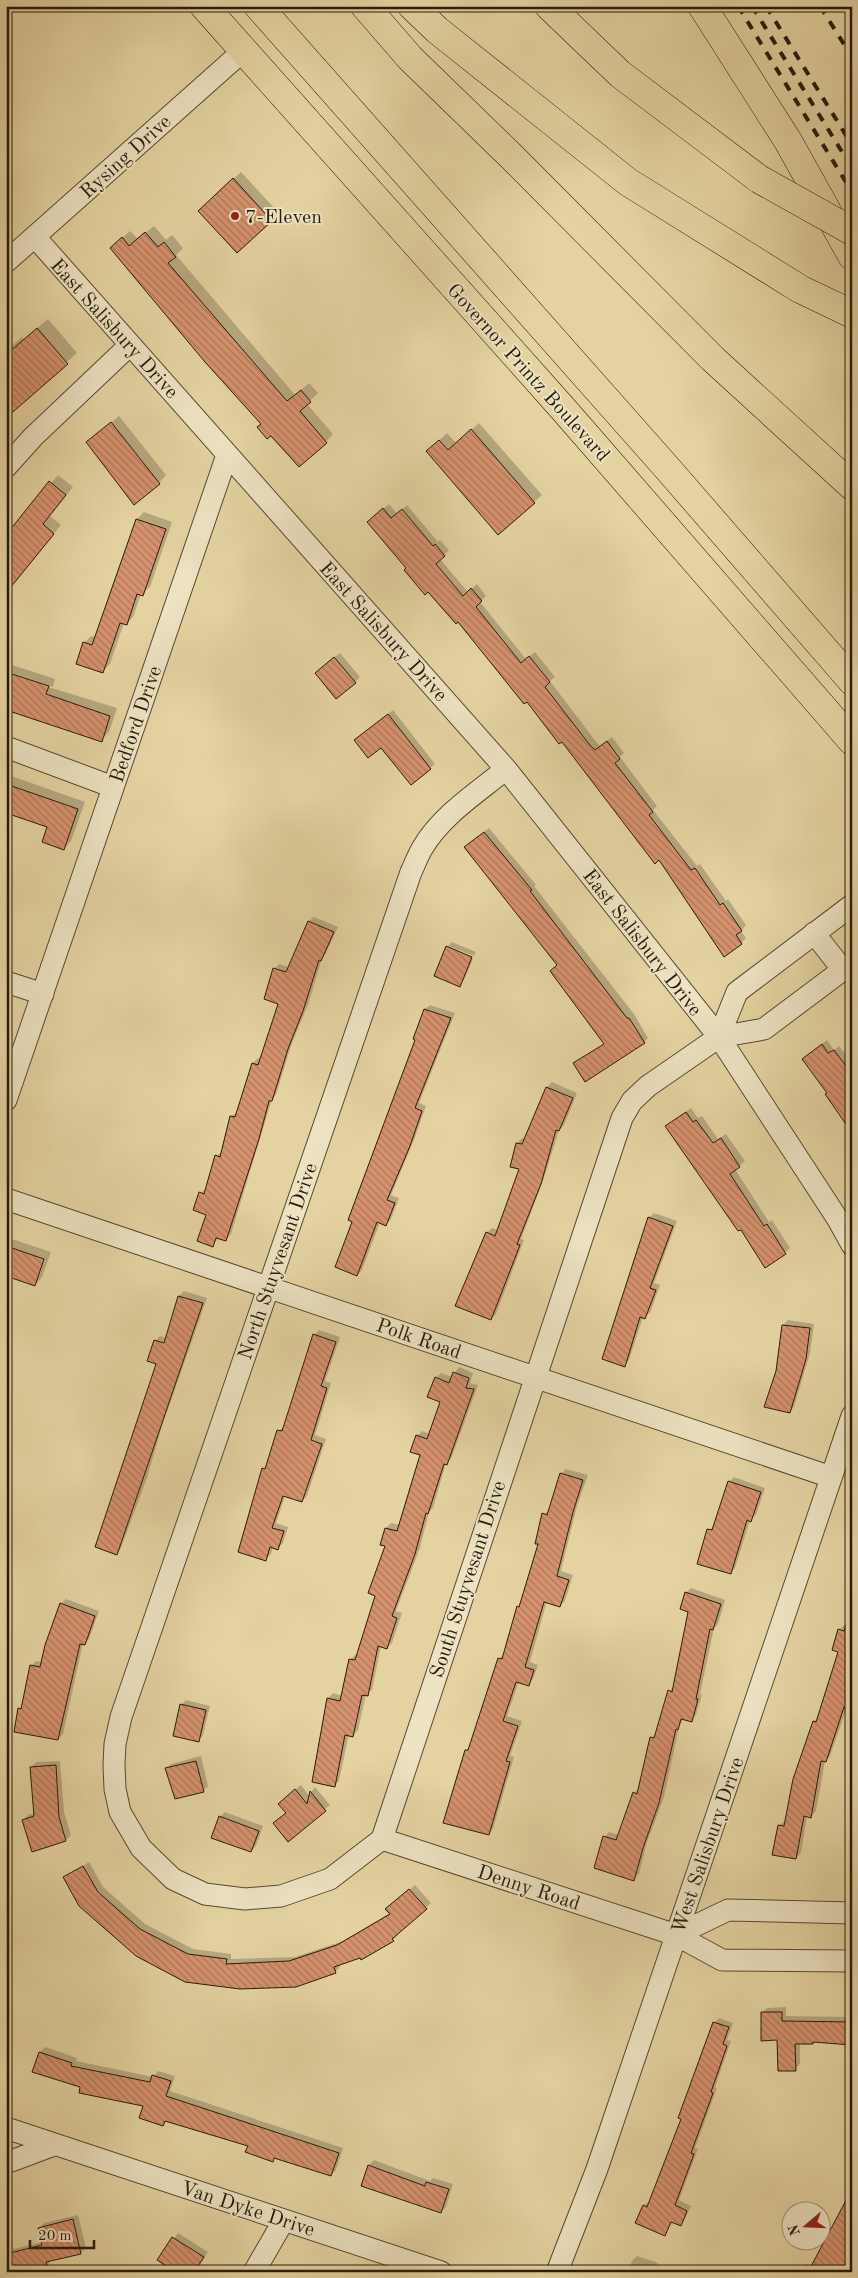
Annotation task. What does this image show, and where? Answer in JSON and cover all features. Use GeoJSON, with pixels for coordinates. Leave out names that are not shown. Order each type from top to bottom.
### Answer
{"type":"FeatureCollection","features":[{"type":"Feature","properties":{"kind":"main road","name":"Governor Printz Boulevard"},"geometry":{"type":"LineString","coordinates":[[204,6],[626,481],[852,741]]}},
{"type":"Feature","properties":{"kind":"main road"},"geometry":{"type":"LineString","coordinates":[[365,6],[410,58],[511,156],[713,359],[852,486]]}},
{"type":"Feature","properties":{"kind":"main road"},"geometry":{"type":"LineString","coordinates":[[412,6],[437,30],[628,182],[800,289],[852,314]]}},
{"type":"Feature","properties":{"kind":"main road"},"geometry":{"type":"LineString","coordinates":[[549,6],[620,74],[759,179],[852,230]]}},
{"type":"Feature","properties":{"kind":"main road"},"geometry":{"type":"LineString","coordinates":[[702,6],[788,141],[852,256]]}},
{"type":"Feature","properties":{"kind":"main road","name":"Governor Printz Boulevard"},"geometry":{"type":"LineString","coordinates":[[266,15],[668,469],[852,681]]}},
{"type":"Feature","properties":{"kind":"main road"},"geometry":{"type":"LineString","coordinates":[[243,51],[266,15]]}},
{"type":"Feature","properties":{"kind":"main road"},"geometry":{"type":"LineString","coordinates":[[626,481],[668,469]]}},
{"type":"Feature","properties":{"kind":"street","name":"Rysing Drive"},"geometry":{"type":"LineString","coordinates":[[6,262],[243,51]]}},
{"type":"Feature","properties":{"kind":"street","name":"East Salisbury Drive"},"geometry":{"type":"LineString","coordinates":[[35,237],[506,769],[719,1037]]}},
{"type":"Feature","properties":{"kind":"street"},"geometry":{"type":"LineString","coordinates":[[6,467],[33,437],[130,345]]}},
{"type":"Feature","properties":{"kind":"street","name":"Bedford Drive"},"geometry":{"type":"LineString","coordinates":[[6,1100],[227,455]]}},
{"type":"Feature","properties":{"kind":"street"},"geometry":{"type":"LineString","coordinates":[[6,747],[113,787]]}},
{"type":"Feature","properties":{"kind":"street","name":"North Stuyvesant Drive"},"geometry":{"type":"LineString","coordinates":[[382,1838],[330,1879],[281,1896],[245,1899],[206,1894],[173,1879],[141,1848],[120,1812],[115,1789],[115,1744],[121,1717],[411,872],[423,848],[435,831],[449,816],[506,769]]}},
{"type":"Feature","properties":{"kind":"street"},"geometry":{"type":"LineString","coordinates":[[852,905],[737,992],[719,1037],[837,1218],[852,1245]]}},
{"type":"Feature","properties":{"kind":"street"},"geometry":{"type":"LineString","coordinates":[[814,933],[847,966]]}},
{"type":"Feature","properties":{"kind":"street","name":"South Stuyvesant Drive"},"geometry":{"type":"LineString","coordinates":[[382,1838],[534,1377],[622,1118],[632,1101],[648,1086],[719,1037],[764,1029],[847,966]]}},
{"type":"Feature","properties":{"kind":"street"},"geometry":{"type":"LineString","coordinates":[[6,982],[42,994]]}},
{"type":"Feature","properties":{"kind":"street","name":"Polk Road"},"geometry":{"type":"LineString","coordinates":[[6,1199],[831,1478]]}},
{"type":"Feature","properties":{"kind":"street","name":"West Salisbury Drive"},"geometry":{"type":"LineString","coordinates":[[557,2272],[597,2169],[852,1416]]}},
{"type":"Feature","properties":{"kind":"street","name":"Denny Road"},"geometry":{"type":"LineString","coordinates":[[382,1838],[676,1935],[722,1960],[852,1961]]}},
{"type":"Feature","properties":{"kind":"street"},"geometry":{"type":"LineString","coordinates":[[676,1935],[728,1910],[852,1912]]}},
{"type":"Feature","properties":{"kind":"street","name":"Van Dyke Drive"},"geometry":{"type":"LineString","coordinates":[[6,2128],[442,2272]]}},
{"type":"Feature","properties":{"kind":"street"},"geometry":{"type":"LineString","coordinates":[[6,2163],[54,2145]]}},
{"type":"Feature","properties":{"kind":"street"},"geometry":{"type":"LineString","coordinates":[[254,2272],[284,2220]]}},
{"type":"Feature","properties":{"kind":"building","name":"7-Eleven"},"geometry":{"type":"Polygon","coordinates":[[[233,178],[272,221],[237,253],[198,211],[233,178]]]}},
{"type":"Feature","properties":{"kind":"building"},"geometry":{"type":"Polygon","coordinates":[[[145,232],[158,247],[164,242],[176,257],[168,263],[287,401],[301,390],[311,402],[300,411],[327,443],[299,467],[271,436],[267,439],[257,427],[261,424],[205,362],[110,248],[122,237],[129,246],[145,232]]]}},
{"type":"Feature","properties":{"kind":"building"},"geometry":{"type":"Polygon","coordinates":[[[37,328],[68,364],[6,418],[6,355],[37,328]]]}},
{"type":"Feature","properties":{"kind":"building"},"geometry":{"type":"Polygon","coordinates":[[[111,422],[160,484],[134,505],[86,442],[111,422]]]}},
{"type":"Feature","properties":{"kind":"building"},"geometry":{"type":"Polygon","coordinates":[[[471,429],[535,503],[498,535],[426,451],[439,440],[448,450],[471,429]]]}},
{"type":"Feature","properties":{"kind":"building"},"geometry":{"type":"Polygon","coordinates":[[[49,481],[66,495],[43,524],[54,534],[6,593],[6,535],[49,481]]]}},
{"type":"Feature","properties":{"kind":"building"},"geometry":{"type":"Polygon","coordinates":[[[383,508],[391,518],[402,509],[433,546],[435,544],[445,556],[436,564],[463,596],[471,588],[482,601],[476,607],[521,663],[529,656],[550,682],[545,687],[589,744],[595,750],[607,741],[620,759],[615,763],[653,812],[649,815],[691,870],[695,868],[720,905],[723,903],[742,931],[736,935],[742,944],[724,957],[659,860],[655,864],[562,742],[559,744],[527,702],[524,704],[458,622],[456,624],[428,592],[425,595],[404,570],[406,568],[367,522],[383,508]]]}},
{"type":"Feature","properties":{"kind":"building"},"geometry":{"type":"Polygon","coordinates":[[[136,519],[166,529],[143,596],[137,594],[127,625],[120,623],[103,673],[76,664],[83,642],[92,645],[136,519]]]}},
{"type":"Feature","properties":{"kind":"building"},"geometry":{"type":"Polygon","coordinates":[[[334,657],[356,683],[336,699],[315,673],[334,657]]]}},
{"type":"Feature","properties":{"kind":"building"},"geometry":{"type":"Polygon","coordinates":[[[6,672],[49,686],[46,694],[110,716],[102,742],[6,710],[6,672]]]}},
{"type":"Feature","properties":{"kind":"building"},"geometry":{"type":"Polygon","coordinates":[[[388,714],[431,769],[411,785],[381,748],[368,758],[354,740],[388,714]]]}},
{"type":"Feature","properties":{"kind":"building"},"geometry":{"type":"Polygon","coordinates":[[[6,784],[78,809],[64,850],[42,842],[47,827],[6,813],[6,784]]]}},
{"type":"Feature","properties":{"kind":"building"},"geometry":{"type":"Polygon","coordinates":[[[484,832],[532,890],[530,891],[627,1018],[629,1018],[645,1043],[585,1082],[573,1063],[604,1044],[550,971],[557,965],[464,847],[484,832]]]}},
{"type":"Feature","properties":{"kind":"building"},"geometry":{"type":"Polygon","coordinates":[[[308,921],[334,932],[321,961],[319,960],[272,1101],[269,1101],[259,1139],[226,1241],[216,1238],[213,1247],[197,1241],[206,1215],[193,1210],[199,1192],[204,1194],[215,1155],[220,1157],[230,1116],[235,1117],[252,1063],[258,1065],[278,1004],[264,999],[273,968],[286,972],[308,921]]]}},
{"type":"Feature","properties":{"kind":"building"},"geometry":{"type":"Polygon","coordinates":[[[446,946],[472,957],[460,987],[434,976],[446,946]]]}},
{"type":"Feature","properties":{"kind":"building"},"geometry":{"type":"Polygon","coordinates":[[[424,1009],[451,1018],[415,1108],[422,1111],[410,1146],[387,1200],[395,1203],[386,1226],[377,1222],[357,1276],[335,1267],[352,1222],[348,1220],[415,1040],[413,1039],[424,1009]]]}},
{"type":"Feature","properties":{"kind":"building"},"geometry":{"type":"Polygon","coordinates":[[[822,1044],[828,1053],[834,1050],[852,1074],[852,1133],[825,1094],[827,1093],[802,1059],[822,1044]]]}},
{"type":"Feature","properties":{"kind":"building"},"geometry":{"type":"Polygon","coordinates":[[[546,1087],[573,1098],[559,1131],[556,1130],[541,1184],[517,1244],[520,1245],[491,1320],[455,1306],[486,1232],[495,1236],[519,1169],[510,1167],[516,1143],[522,1144],[546,1087]]]}},
{"type":"Feature","properties":{"kind":"building"},"geometry":{"type":"Polygon","coordinates":[[[686,1112],[693,1122],[696,1120],[713,1143],[721,1138],[740,1167],[730,1174],[764,1226],[767,1224],[786,1254],[765,1268],[741,1230],[738,1231],[665,1126],[686,1112]]]}},
{"type":"Feature","properties":{"kind":"building"},"geometry":{"type":"Polygon","coordinates":[[[648,1217],[673,1226],[650,1288],[656,1290],[645,1319],[640,1317],[625,1367],[602,1359],[648,1217]]]}},
{"type":"Feature","properties":{"kind":"building"},"geometry":{"type":"Polygon","coordinates":[[[6,1246],[44,1259],[35,1286],[6,1276],[6,1246]]]}},
{"type":"Feature","properties":{"kind":"building"},"geometry":{"type":"Polygon","coordinates":[[[178,1296],[203,1303],[117,1555],[95,1547],[156,1364],[147,1361],[154,1340],[164,1343],[178,1296]]]}},
{"type":"Feature","properties":{"kind":"building"},"geometry":{"type":"Polygon","coordinates":[[[782,1325],[810,1328],[806,1359],[790,1413],[764,1407],[776,1371],[782,1325]]]}},
{"type":"Feature","properties":{"kind":"building"},"geometry":{"type":"Polygon","coordinates":[[[313,1334],[336,1342],[321,1386],[327,1388],[311,1440],[322,1444],[302,1502],[283,1496],[272,1528],[284,1531],[278,1550],[270,1547],[266,1561],[238,1552],[262,1468],[265,1469],[277,1430],[282,1431],[313,1334]]]}},
{"type":"Feature","properties":{"kind":"building"},"geometry":{"type":"Polygon","coordinates":[[[453,1372],[469,1378],[466,1388],[474,1389],[447,1465],[444,1464],[428,1514],[426,1513],[415,1554],[392,1616],[397,1618],[387,1649],[378,1646],[368,1696],[362,1695],[353,1737],[345,1735],[335,1787],[312,1782],[327,1698],[340,1701],[349,1659],[355,1660],[375,1596],[368,1593],[385,1546],[380,1545],[385,1528],[397,1531],[420,1455],[410,1452],[416,1435],[427,1439],[440,1402],[427,1397],[435,1377],[449,1383],[453,1372]]]}},
{"type":"Feature","properties":{"kind":"building"},"geometry":{"type":"Polygon","coordinates":[[[560,1473],[583,1480],[557,1576],[569,1580],[560,1607],[544,1602],[525,1667],[534,1670],[529,1686],[516,1682],[503,1721],[518,1726],[506,1761],[510,1762],[489,1835],[443,1823],[465,1750],[468,1750],[498,1658],[502,1659],[517,1606],[519,1607],[538,1544],[535,1544],[542,1513],[547,1515],[560,1473]]]}},
{"type":"Feature","properties":{"kind":"building"},"geometry":{"type":"Polygon","coordinates":[[[728,1481],[761,1492],[751,1522],[747,1520],[731,1574],[697,1564],[707,1529],[712,1530],[728,1481]]]}},
{"type":"Feature","properties":{"kind":"building"},"geometry":{"type":"Polygon","coordinates":[[[685,1592],[721,1604],[713,1630],[710,1629],[696,1699],[698,1699],[692,1722],[681,1719],[678,1730],[676,1729],[659,1803],[643,1848],[634,1881],[594,1868],[603,1836],[616,1840],[633,1792],[637,1794],[650,1737],[654,1738],[668,1690],[672,1692],[688,1612],[680,1609],[685,1592]]]}},
{"type":"Feature","properties":{"kind":"building"},"geometry":{"type":"Polygon","coordinates":[[[60,1603],[95,1616],[85,1645],[80,1644],[58,1740],[14,1732],[18,1708],[21,1709],[30,1665],[40,1667],[45,1645],[60,1603]]]}},
{"type":"Feature","properties":{"kind":"building"},"geometry":{"type":"Polygon","coordinates":[[[848,1619],[852,1620],[852,1710],[844,1707],[826,1762],[821,1761],[811,1818],[804,1816],[796,1859],[772,1855],[778,1825],[784,1826],[793,1779],[813,1721],[816,1722],[838,1652],[832,1650],[838,1629],[844,1631],[848,1619]]]}},
{"type":"Feature","properties":{"kind":"building"},"geometry":{"type":"Polygon","coordinates":[[[180,1704],[206,1710],[199,1742],[173,1736],[180,1704]]]}},
{"type":"Feature","properties":{"kind":"building"},"geometry":{"type":"Polygon","coordinates":[[[196,1761],[204,1792],[175,1799],[165,1768],[196,1761]]]}},
{"type":"Feature","properties":{"kind":"building"},"geometry":{"type":"Polygon","coordinates":[[[56,1765],[59,1817],[66,1841],[32,1852],[22,1820],[34,1816],[30,1767],[56,1765]]]}},
{"type":"Feature","properties":{"kind":"building"},"geometry":{"type":"Polygon","coordinates":[[[295,1789],[307,1804],[310,1791],[326,1811],[288,1842],[273,1823],[286,1813],[278,1804],[295,1789]]]}},
{"type":"Feature","properties":{"kind":"building"},"geometry":{"type":"Polygon","coordinates":[[[219,1816],[259,1831],[251,1852],[211,1838],[219,1816]]]}},
{"type":"Feature","properties":{"kind":"building"},"geometry":{"type":"Polygon","coordinates":[[[83,1866],[98,1892],[140,1929],[188,1954],[227,1959],[226,1964],[289,1961],[337,1945],[390,1914],[385,1909],[409,1889],[427,1909],[392,1939],[394,1941],[361,1960],[360,1958],[334,1967],[336,1973],[296,1987],[240,1989],[185,1982],[136,1956],[79,1906],[63,1877],[83,1866]]]}},
{"type":"Feature","properties":{"kind":"building"},"geometry":{"type":"Polygon","coordinates":[[[761,2012],[782,2012],[782,2021],[852,2022],[852,2045],[813,2042],[813,2044],[795,2044],[796,2071],[778,2071],[777,2040],[761,2041],[761,2012]]]}},
{"type":"Feature","properties":{"kind":"building"},"geometry":{"type":"Polygon","coordinates":[[[713,2022],[729,2027],[723,2044],[727,2046],[711,2092],[713,2093],[691,2153],[694,2154],[675,2205],[687,2211],[681,2226],[671,2222],[665,2236],[635,2223],[643,2205],[647,2207],[681,2119],[678,2118],[713,2022]]]}},
{"type":"Feature","properties":{"kind":"building"},"geometry":{"type":"Polygon","coordinates":[[[39,2052],[72,2063],[71,2066],[150,2082],[152,2075],[171,2081],[166,2096],[339,2153],[331,2176],[274,2158],[273,2162],[245,2152],[248,2146],[165,2121],[163,2126],[139,2118],[143,2106],[79,2093],[80,2087],[32,2072],[39,2052]]]}},
{"type":"Feature","properties":{"kind":"building"},"geometry":{"type":"Polygon","coordinates":[[[368,2165],[425,2186],[426,2182],[449,2189],[441,2213],[361,2186],[368,2165]]]}},
{"type":"Feature","properties":{"kind":"building"},"geometry":{"type":"Polygon","coordinates":[[[852,2189],[852,2253],[841,2272],[808,2272],[820,2250],[830,2250],[830,2230],[852,2189]]]}},
{"type":"Feature","properties":{"kind":"building"},"geometry":{"type":"Polygon","coordinates":[[[73,2219],[81,2254],[46,2262],[48,2269],[37,2272],[6,2272],[6,2254],[42,2245],[38,2228],[73,2219]]]}},
{"type":"Feature","properties":{"kind":"building"},"geometry":{"type":"Polygon","coordinates":[[[172,2237],[204,2257],[194,2272],[175,2272],[157,2260],[172,2237]]]}},
{"type":"Feature","properties":{"kind":"railway"},"geometry":{"type":"LineString","coordinates":[[738,6],[852,192]]}},
{"type":"Feature","properties":{"kind":"railway"},"geometry":{"type":"LineString","coordinates":[[752,6],[852,168]]}},
{"type":"Feature","properties":{"kind":"railway"},"geometry":{"type":"LineString","coordinates":[[766,6],[852,145]]}},
{"type":"Feature","properties":{"kind":"railway"},"geometry":{"type":"LineString","coordinates":[[820,6],[852,57]]}},
{"type":"Feature","properties":{"kind":"place","name":"7-Eleven"},"geometry":{"type":"Point","coordinates":[235,216]}}]}
